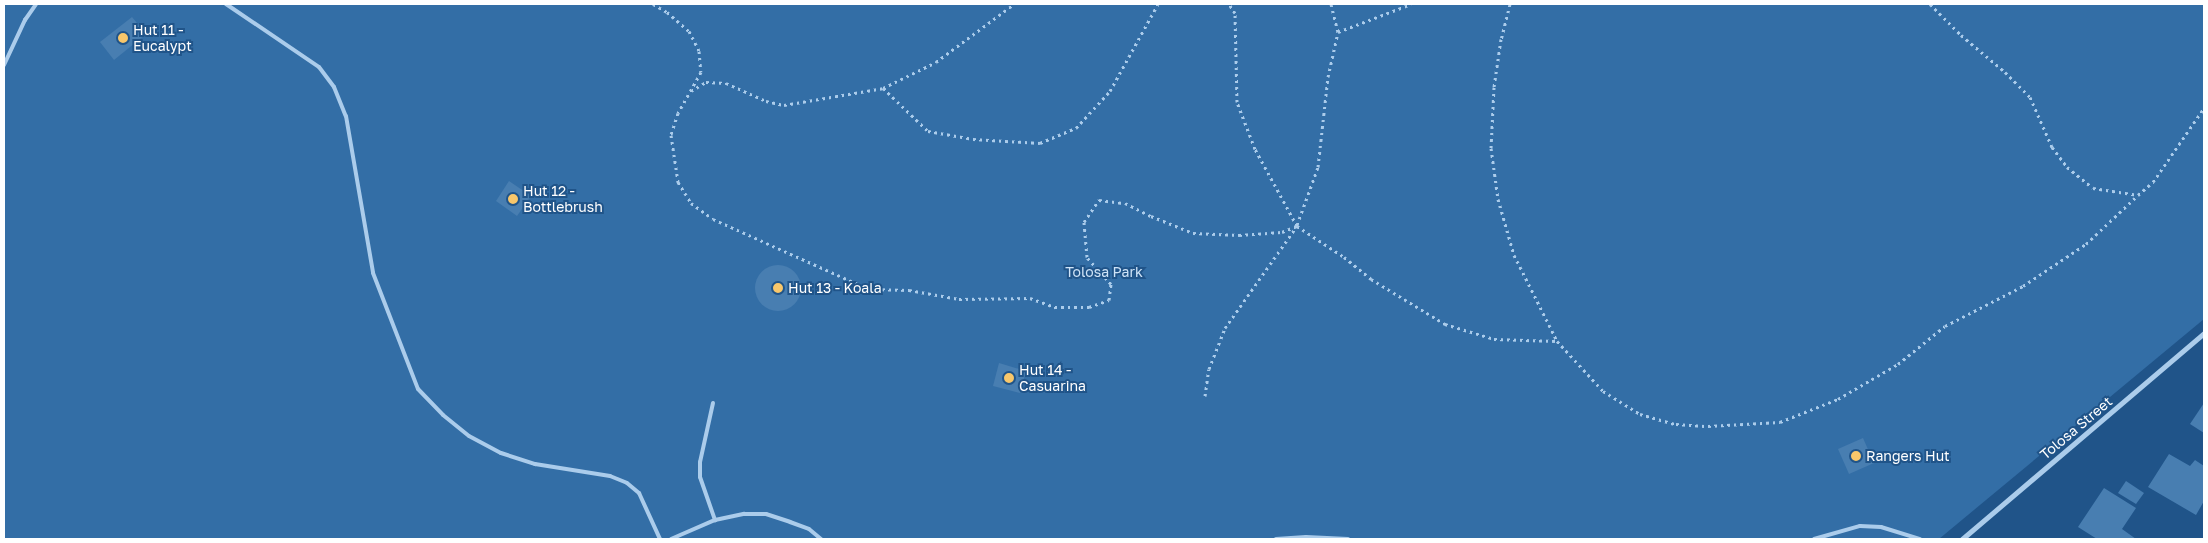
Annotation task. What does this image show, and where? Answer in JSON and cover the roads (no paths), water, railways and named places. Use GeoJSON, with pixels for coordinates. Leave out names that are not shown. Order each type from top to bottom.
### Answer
{"type":"FeatureCollection","features":[{"type":"Feature","properties":{"kind":"street","name":"Tolosa Street"},"geometry":{"type":"LineString","coordinates":[[1962,539],[2204,333]]}},
{"type":"Feature","properties":{"kind":"lane"},"geometry":{"type":"LineString","coordinates":[[4,65],[25,20],[36,4]]}},
{"type":"Feature","properties":{"kind":"lane"},"geometry":{"type":"LineString","coordinates":[[226,4],[319,68],[334,86],[346,116],[373,273],[418,389],[443,415],[470,436],[501,453],[536,464],[610,476],[627,483],[639,493],[660,539]]}},
{"type":"Feature","properties":{"kind":"lane"},"geometry":{"type":"LineString","coordinates":[[713,402],[700,462],[700,477],[715,520]]}},
{"type":"Feature","properties":{"kind":"lane"},"geometry":{"type":"LineString","coordinates":[[671,539],[715,520],[744,514],[766,514],[809,529],[821,539]]}},
{"type":"Feature","properties":{"kind":"lane"},"geometry":{"type":"LineString","coordinates":[[1814,539],[1860,526],[1881,527],[1920,539]]}},
{"type":"Feature","properties":{"kind":"lane"},"geometry":{"type":"LineString","coordinates":[[1276,539],[1306,537],[1348,539]]}},
{"type":"Feature","properties":{"kind":"place","name":"Hut 11 - Eucalypt"},"geometry":{"type":"Point","coordinates":[123,38]}},
{"type":"Feature","properties":{"kind":"place","name":"Hut 12 - Bottlebrush"},"geometry":{"type":"Point","coordinates":[513,199]}},
{"type":"Feature","properties":{"kind":"place","name":"Hut 13 - Koala"},"geometry":{"type":"Point","coordinates":[778,288]}},
{"type":"Feature","properties":{"kind":"place","name":"Hut 14 - Casuarina"},"geometry":{"type":"Point","coordinates":[1009,378]}},
{"type":"Feature","properties":{"kind":"place","name":"Rangers Hut"},"geometry":{"type":"Point","coordinates":[1856,456]}},
{"type":"Feature","properties":{"kind":"park label","name":"Tolosa Park"},"geometry":{"type":"Point","coordinates":[1104,272]}}]}
